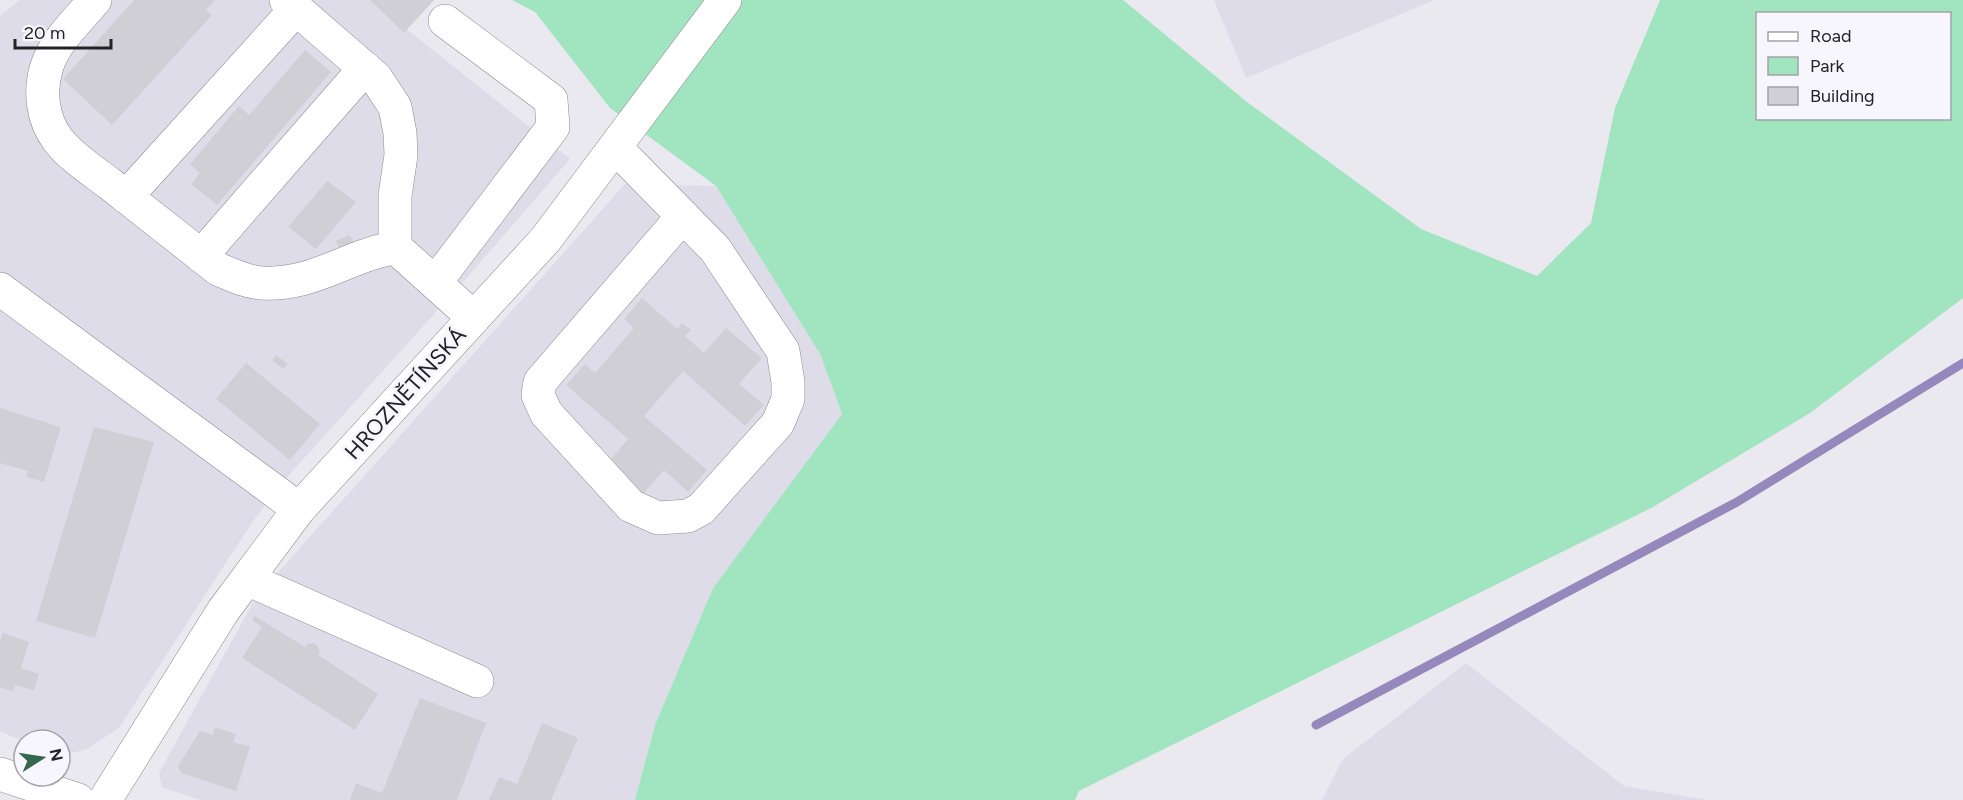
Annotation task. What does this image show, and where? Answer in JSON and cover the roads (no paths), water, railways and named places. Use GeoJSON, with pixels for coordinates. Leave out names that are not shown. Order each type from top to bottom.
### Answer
{"type":"FeatureCollection","features":[{"type":"Feature","properties":{"kind":"street"},"geometry":{"type":"LineString","coordinates":[[95,0],[62,39],[47,65],[42,90],[43,107],[48,124],[58,141],[126,197],[218,269],[241,279],[262,282],[291,281],[320,275],[364,255],[395,247]]}},
{"type":"Feature","properties":{"kind":"street","name":"HROZNĚTÍNSKÁ"},"geometry":{"type":"LineString","coordinates":[[105,800],[223,611],[299,508],[546,239],[725,0]]}},
{"type":"Feature","properties":{"kind":"street"},"geometry":{"type":"LineString","coordinates":[[126,197],[291,5],[376,78],[395,107],[401,155],[395,196],[395,247],[474,318]]}},
{"type":"Feature","properties":{"kind":"street"},"geometry":{"type":"LineString","coordinates":[[435,283],[553,127],[550,100],[445,21]]}},
{"type":"Feature","properties":{"kind":"street"},"geometry":{"type":"LineString","coordinates":[[201,256],[365,68]]}},
{"type":"Feature","properties":{"kind":"street"},"geometry":{"type":"LineString","coordinates":[[615,147],[716,249],[783,351],[788,382],[788,399],[778,423],[701,509],[688,516],[658,518],[631,506],[546,413],[538,395],[540,381],[683,216]]}},
{"type":"Feature","properties":{"kind":"street"},"geometry":{"type":"LineString","coordinates":[[0,289],[299,508]]}},
{"type":"Feature","properties":{"kind":"street"},"geometry":{"type":"LineString","coordinates":[[247,579],[477,681]]}},
{"type":"Feature","properties":{"kind":"street"},"geometry":{"type":"LineString","coordinates":[[0,774],[78,800]]}},
{"type":"Feature","properties":{"kind":"waterway"},"geometry":{"type":"LineString","coordinates":[[1316,725],[1737,502],[1963,363]]}}]}
